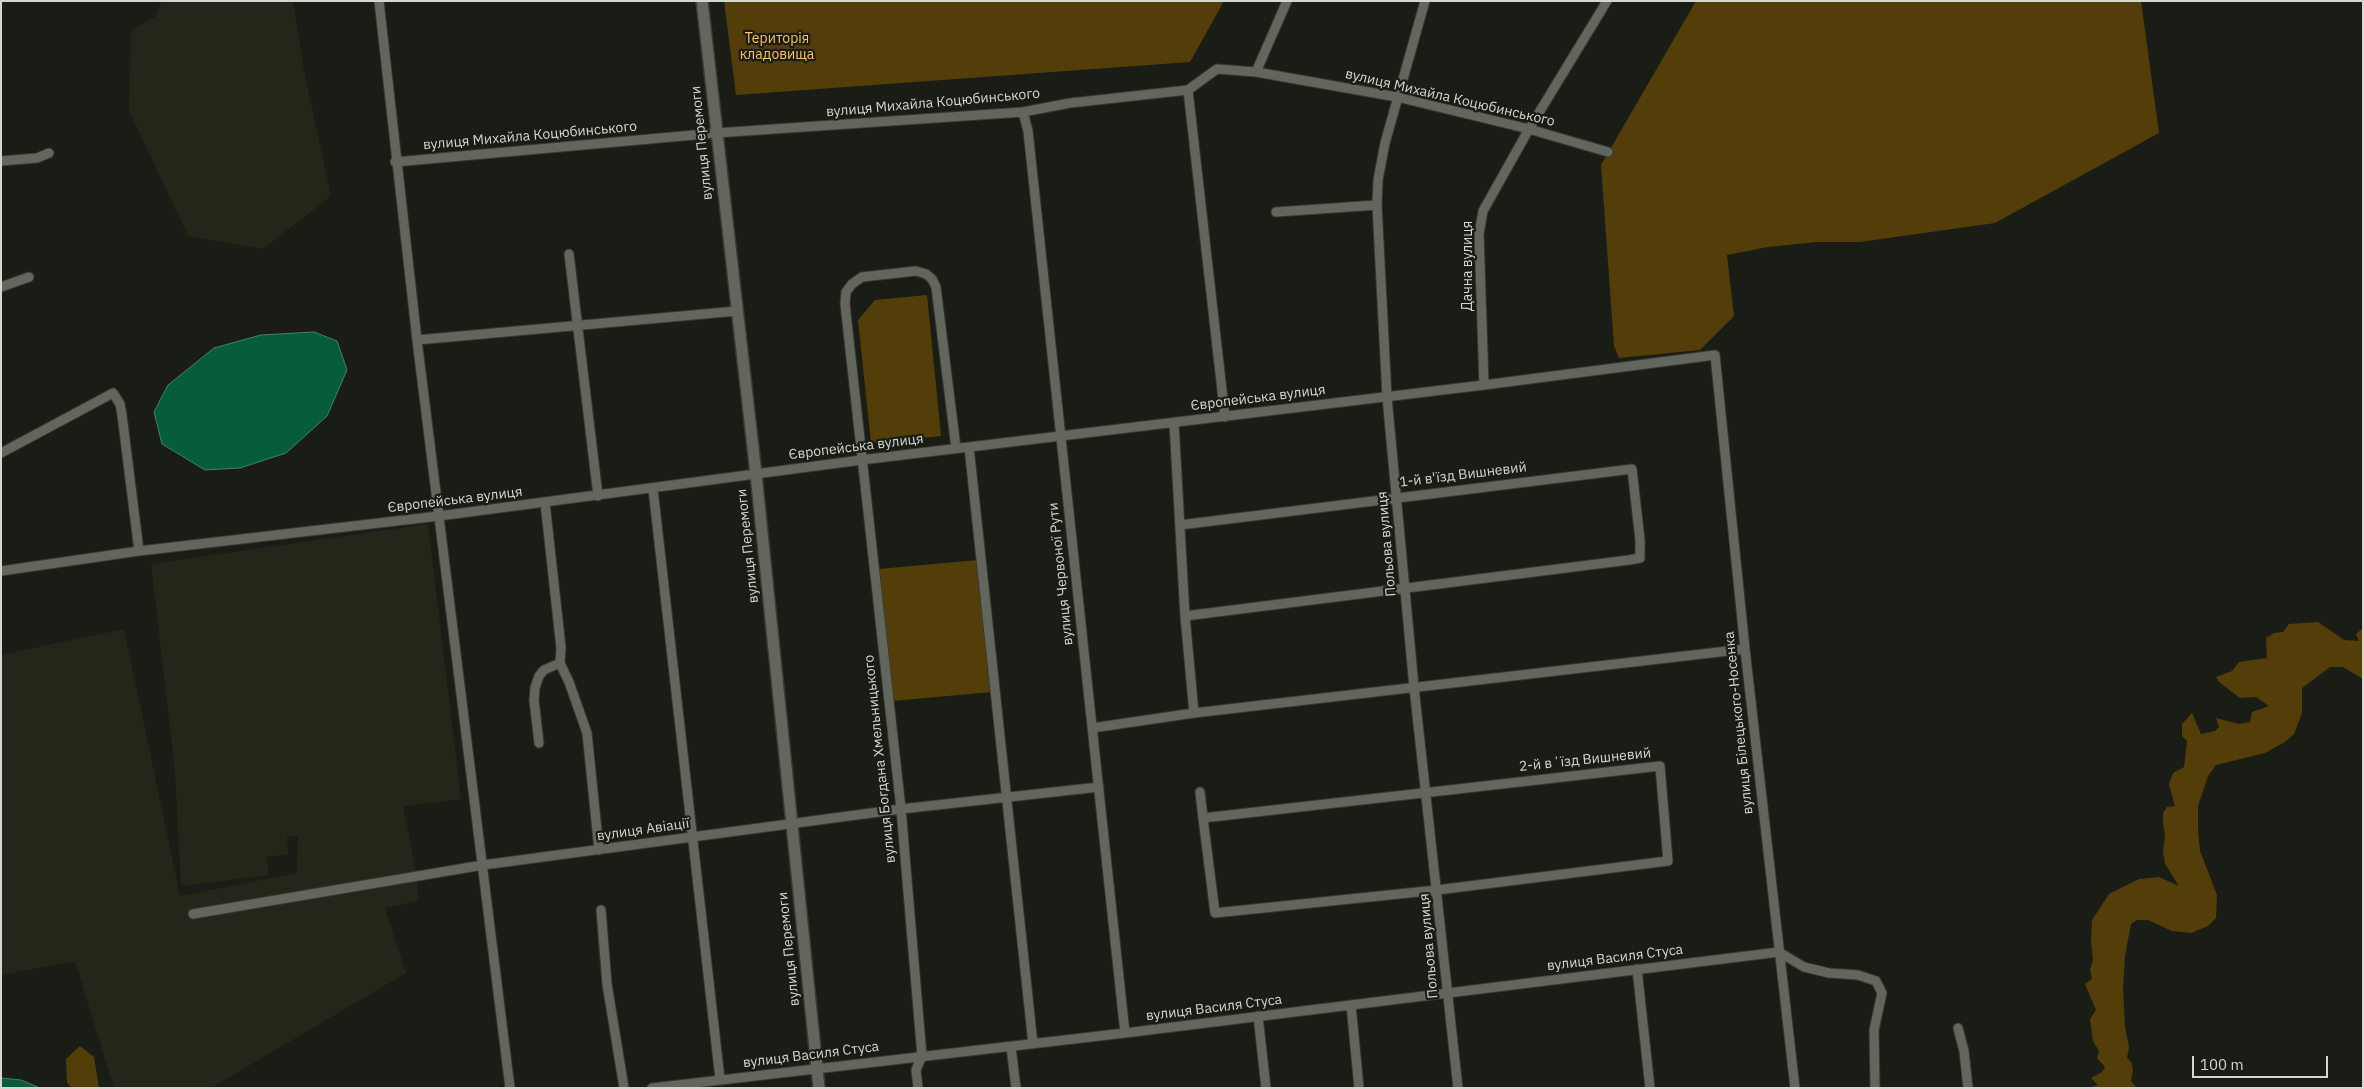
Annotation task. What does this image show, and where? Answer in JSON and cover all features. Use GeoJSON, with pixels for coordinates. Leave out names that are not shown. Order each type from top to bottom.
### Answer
{"type":"FeatureCollection","features":[{"type":"Feature","properties":{"kind":"street"},"geometry":{"type":"LineString","coordinates":[[379,1],[417,340],[510,1088]]}},
{"type":"Feature","properties":{"kind":"street","name":"вулиця Перемоги"},"geometry":{"type":"LineString","coordinates":[[702,1],[756,474],[819,1088]]}},
{"type":"Feature","properties":{"kind":"street"},"geometry":{"type":"LineString","coordinates":[[1256,72],[1286,1]]}},
{"type":"Feature","properties":{"kind":"street","name":"Польова вулиця"},"geometry":{"type":"LineString","coordinates":[[1426,1],[1385,143],[1378,180],[1377,205],[1387,397],[1396,498],[1414,687],[1458,1088]]}},
{"type":"Feature","properties":{"kind":"street","name":"Дачна вулиця"},"geometry":{"type":"LineString","coordinates":[[1484,386],[1481,221],[1491,195],[1607,1]]}},
{"type":"Feature","properties":{"kind":"street","name":"вулиця Михайла Коцюбинського"},"geometry":{"type":"LineString","coordinates":[[396,162],[716,133],[1023,112],[1070,103],[1188,90],[1217,69],[1256,72],[1398,97],[1529,129],[1608,152]]}},
{"type":"Feature","properties":{"kind":"street"},"geometry":{"type":"LineString","coordinates":[[1188,90],[1225,417]]}},
{"type":"Feature","properties":{"kind":"street","name":"вулиця Червоної Рути"},"geometry":{"type":"LineString","coordinates":[[1023,112],[1028,131],[1059,436],[1125,1033]]}},
{"type":"Feature","properties":{"kind":"street"},"geometry":{"type":"LineString","coordinates":[[1,161],[36,158],[49,153]]}},
{"type":"Feature","properties":{"kind":"street"},"geometry":{"type":"LineString","coordinates":[[1276,212],[1377,205]]}},
{"type":"Feature","properties":{"kind":"street"},"geometry":{"type":"LineString","coordinates":[[569,254],[598,496]]}},
{"type":"Feature","properties":{"kind":"street","name":"вулиця Богдана Хмельницького"},"geometry":{"type":"LineString","coordinates":[[918,1088],[916,1070],[922,1056],[901,809],[845,304],[846,292],[852,284],[862,278],[916,271],[926,274],[936,287],[956,448]]}},
{"type":"Feature","properties":{"kind":"street"},"geometry":{"type":"LineString","coordinates":[[1,287],[29,278]]}},
{"type":"Feature","properties":{"kind":"street"},"geometry":{"type":"LineString","coordinates":[[417,340],[737,311]]}},
{"type":"Feature","properties":{"kind":"street","name":"Європейська вулиця"},"geometry":{"type":"LineString","coordinates":[[1,571],[139,551],[598,496],[956,448],[1484,386],[1716,354]]}},
{"type":"Feature","properties":{"kind":"street","name":"вулиця Білецького-Носенка"},"geometry":{"type":"LineString","coordinates":[[1716,354],[1745,649],[1795,1088]]}},
{"type":"Feature","properties":{"kind":"street"},"geometry":{"type":"LineString","coordinates":[[1,453],[113,393],[120,404],[122,415],[139,551]]}},
{"type":"Feature","properties":{"kind":"street"},"geometry":{"type":"LineString","coordinates":[[1174,423],[1185,616],[1194,713]]}},
{"type":"Feature","properties":{"kind":"street"},"geometry":{"type":"LineString","coordinates":[[969,447],[1033,1044]]}},
{"type":"Feature","properties":{"kind":"street","name":"1-й в'їзд Вишневий"},"geometry":{"type":"LineString","coordinates":[[1180,525],[1632,469],[1640,558],[1405,588]]}},
{"type":"Feature","properties":{"kind":"street"},"geometry":{"type":"LineString","coordinates":[[653,489],[720,1079]]}},
{"type":"Feature","properties":{"kind":"street"},"geometry":{"type":"LineString","coordinates":[[545,502],[561,648],[560,663],[573,691],[587,733],[599,850]]}},
{"type":"Feature","properties":{"kind":"street"},"geometry":{"type":"LineString","coordinates":[[1185,616],[1289,605],[1405,588]]}},
{"type":"Feature","properties":{"kind":"street"},"geometry":{"type":"LineString","coordinates":[[1092,728],[1194,713],[1745,649]]}},
{"type":"Feature","properties":{"kind":"street"},"geometry":{"type":"LineString","coordinates":[[539,743],[534,700],[535,688],[539,676],[544,670],[560,663]]}},
{"type":"Feature","properties":{"kind":"street","name":"2-й вʼїзд Вишневий"},"geometry":{"type":"LineString","coordinates":[[1426,791],[1660,766],[1668,861],[1437,890]]}},
{"type":"Feature","properties":{"kind":"street","name":"вулиця Авіації"},"geometry":{"type":"LineString","coordinates":[[193,914],[483,865],[901,809],[1099,787]]}},
{"type":"Feature","properties":{"kind":"street"},"geometry":{"type":"LineString","coordinates":[[1203,818],[1426,791]]}},
{"type":"Feature","properties":{"kind":"street"},"geometry":{"type":"LineString","coordinates":[[1200,792],[1215,913],[1437,890]]}},
{"type":"Feature","properties":{"kind":"street"},"geometry":{"type":"LineString","coordinates":[[601,910],[607,984],[624,1088]]}},
{"type":"Feature","properties":{"kind":"street"},"geometry":{"type":"LineString","coordinates":[[1779,952],[1804,967],[1829,973],[1858,975],[1876,981],[1882,993],[1874,1030],[1875,1088]]}},
{"type":"Feature","properties":{"kind":"street","name":"вулиця Василя Стуса"},"geometry":{"type":"LineString","coordinates":[[652,1088],[1125,1033],[1779,952]]}},
{"type":"Feature","properties":{"kind":"street"},"geometry":{"type":"LineString","coordinates":[[1637,969],[1650,1088]]}},
{"type":"Feature","properties":{"kind":"street"},"geometry":{"type":"LineString","coordinates":[[1351,1005],[1359,1088]]}},
{"type":"Feature","properties":{"kind":"street"},"geometry":{"type":"LineString","coordinates":[[1258,1016],[1266,1088]]}},
{"type":"Feature","properties":{"kind":"street"},"geometry":{"type":"LineString","coordinates":[[1958,1028],[1964,1051],[1968,1088]]}},
{"type":"Feature","properties":{"kind":"street"},"geometry":{"type":"LineString","coordinates":[[1011,1046],[1016,1088]]}},
{"type":"Feature","properties":{"kind":"shaded area"},"geometry":{"type":"Polygon","coordinates":[[[161,1],[293,1],[304,71],[331,196],[263,249],[188,236],[129,110],[131,31],[156,16],[161,1]]]}},
{"type":"Feature","properties":{"kind":"shaded area"},"geometry":{"type":"Polygon","coordinates":[[[314,332],[337,341],[347,370],[327,416],[286,453],[240,468],[205,470],[162,444],[154,412],[168,385],[214,348],[261,335],[314,332]]]}},
{"type":"Feature","properties":{"kind":"shaded area"},"geometry":{"type":"Polygon","coordinates":[[[428,524],[461,799],[403,806],[417,876],[418,901],[385,908],[406,973],[211,1088],[114,1088],[75,961],[1,975],[1,655],[124,629],[180,896],[297,873],[298,836],[287,837],[288,854],[267,857],[269,875],[181,886],[175,771],[151,564],[428,524]]]}},
{"type":"Feature","properties":{"kind":"shaded area"},"geometry":{"type":"Polygon","coordinates":[[[1,1078],[21,1080],[40,1088],[1,1088],[1,1078]]]}},
{"type":"Feature","properties":{"kind":"green space","name":"Територія кладовища"},"geometry":{"type":"Polygon","coordinates":[[[724,1],[1224,1],[1190,62],[736,95],[724,1]]]}},
{"type":"Feature","properties":{"kind":"green space"},"geometry":{"type":"Polygon","coordinates":[[[1696,1],[2141,1],[2159,133],[1995,223],[1860,242],[1817,242],[1768,247],[1727,255],[1734,316],[1700,350],[1619,358],[1614,346],[1601,165],[1696,1]]]}},
{"type":"Feature","properties":{"kind":"green space"},"geometry":{"type":"Polygon","coordinates":[[[927,295],[941,436],[871,443],[858,320],[875,300],[927,295]]]}},
{"type":"Feature","properties":{"kind":"green space"},"geometry":{"type":"Polygon","coordinates":[[[978,560],[992,692],[892,701],[879,569],[978,560]]]}},
{"type":"Feature","properties":{"kind":"green space"},"geometry":{"type":"Polygon","coordinates":[[[2318,622],[2344,640],[2359,641],[2356,634],[2363,628],[2363,679],[2343,667],[2330,667],[2302,688],[2302,713],[2294,734],[2285,742],[2265,753],[2216,765],[2208,776],[2198,806],[2198,830],[2200,851],[2217,895],[2216,918],[2208,926],[2191,933],[2172,931],[2148,920],[2137,920],[2131,924],[2125,956],[2123,987],[2125,1027],[2129,1047],[2127,1058],[2131,1062],[2133,1070],[2131,1081],[2137,1088],[2087,1088],[2098,1085],[2091,1078],[2102,1072],[2105,1067],[2097,1058],[2099,1051],[2093,1041],[2090,1019],[2096,1010],[2085,984],[2092,979],[2090,970],[2093,960],[2091,942],[2092,920],[2109,894],[2139,879],[2159,877],[2179,886],[2165,864],[2163,813],[2167,807],[2175,806],[2169,784],[2173,773],[2184,767],[2187,741],[2182,736],[2182,724],[2192,713],[2201,734],[2215,731],[2219,727],[2216,718],[2239,724],[2250,722],[2252,712],[2269,706],[2256,697],[2240,698],[2219,682],[2216,677],[2232,671],[2239,662],[2267,658],[2266,638],[2274,633],[2283,632],[2289,624],[2318,622]]]}},
{"type":"Feature","properties":{"kind":"green space"},"geometry":{"type":"Polygon","coordinates":[[[80,1046],[94,1057],[99,1088],[72,1088],[67,1083],[66,1059],[80,1046]]]}}]}
